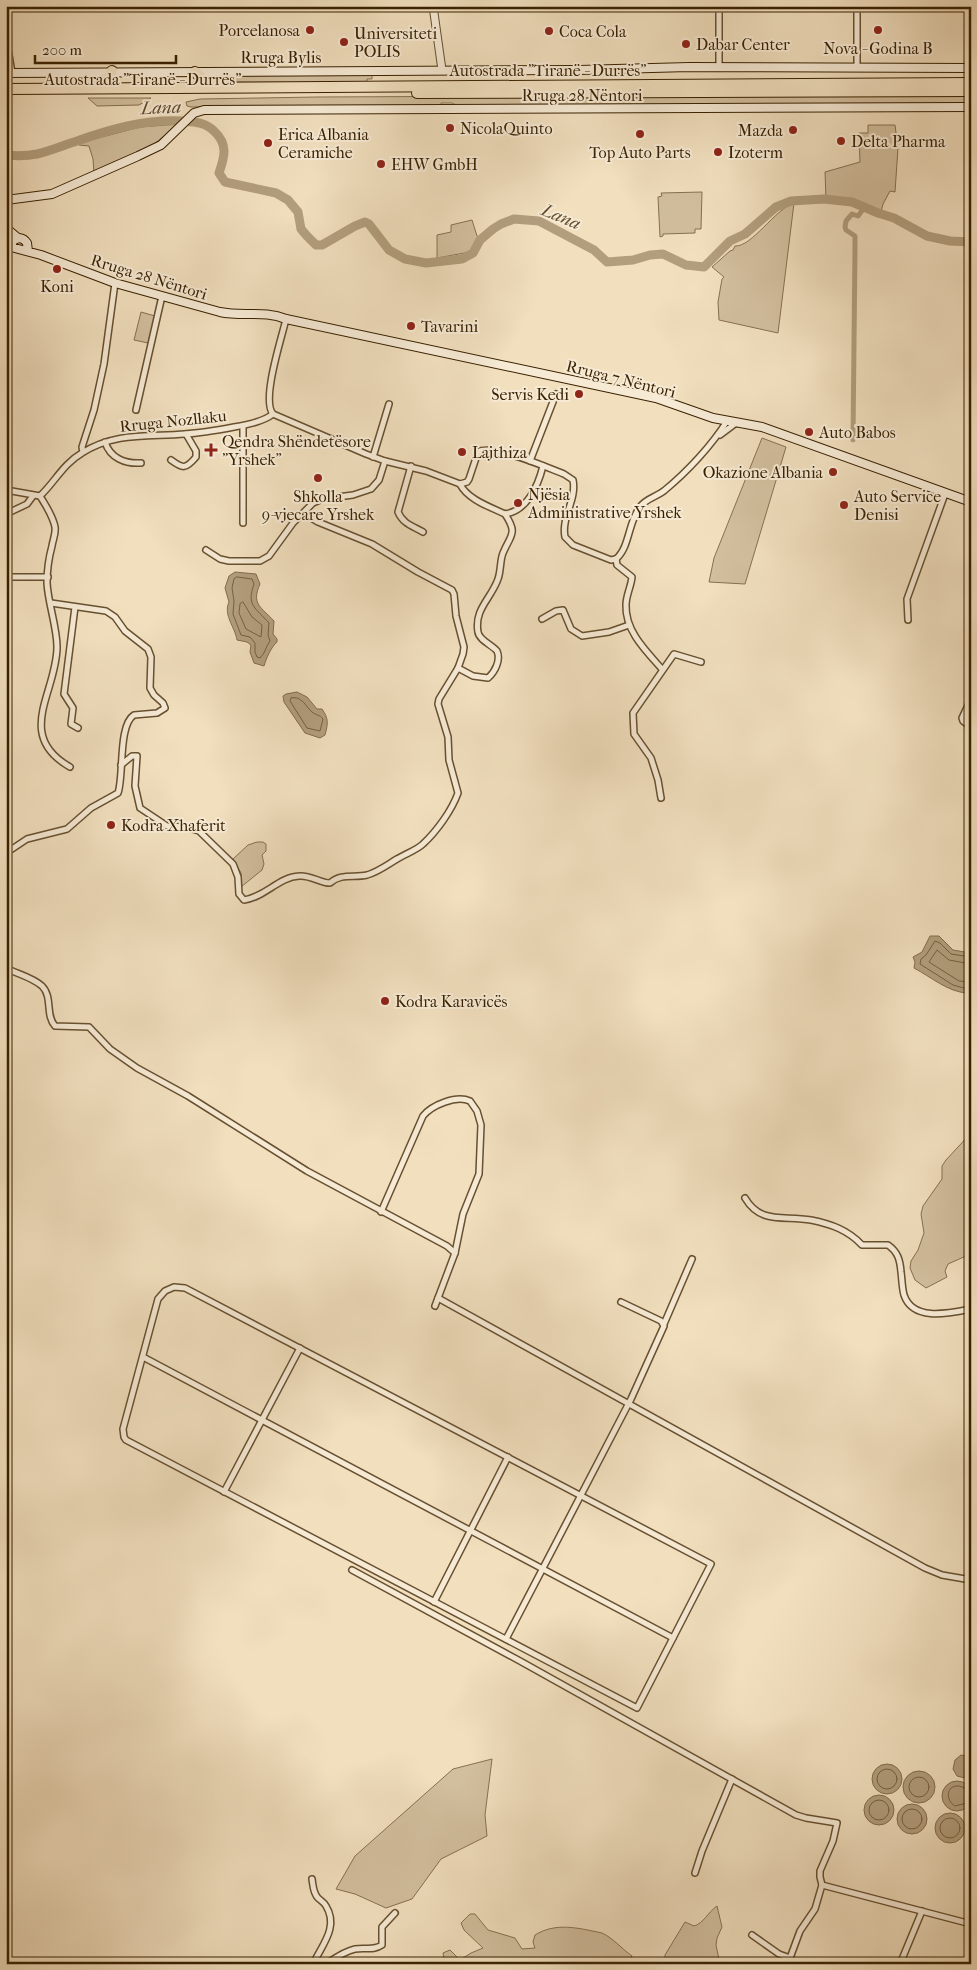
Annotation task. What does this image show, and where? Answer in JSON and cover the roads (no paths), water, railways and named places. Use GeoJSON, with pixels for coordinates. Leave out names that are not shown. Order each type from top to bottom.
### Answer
{"type":"FeatureCollection","features":[{"type":"Feature","properties":{"kind":"highway"},"geometry":{"type":"LineString","coordinates":[[42,88],[104,81],[111,76],[112,71]]}},
{"type":"Feature","properties":{"kind":"highway"},"geometry":{"type":"LineString","coordinates":[[195,72],[204,80],[220,84],[306,83],[331,86]]}},
{"type":"Feature","properties":{"kind":"highway","name":"Autostrada \"Tiranë - Durrës\""},"geometry":{"type":"LineString","coordinates":[[6,88],[971,83]]}},
{"type":"Feature","properties":{"kind":"highway","name":"Autostrada \"Tiranë - Durrës\""},"geometry":{"type":"LineString","coordinates":[[6,95],[971,91]]}},
{"type":"Feature","properties":{"kind":"main road","name":"Rruga Bylis"},"geometry":{"type":"LineString","coordinates":[[9,73],[971,68]]}},
{"type":"Feature","properties":{"kind":"main road","name":"Rruga 28 Nëntori"},"geometry":{"type":"LineString","coordinates":[[6,200],[52,194],[150,151],[161,145],[194,113],[204,110],[971,107]]}},
{"type":"Feature","properties":{"kind":"main road"},"geometry":{"type":"LineString","coordinates":[[6,228],[12,243]]}},
{"type":"Feature","properties":{"kind":"main road","name":"Rruga 28 Nëntori"},"geometry":{"type":"LineString","coordinates":[[12,243],[27,242],[28,250],[115,283],[231,315],[268,314],[286,319]]}},
{"type":"Feature","properties":{"kind":"main road","name":"Rruga 7 Nëntori"},"geometry":{"type":"LineString","coordinates":[[286,319],[638,394],[732,422],[762,427],[971,502]]}},
{"type":"Feature","properties":{"kind":"street"},"geometry":{"type":"LineString","coordinates":[[433,6],[442,70]]}},
{"type":"Feature","properties":{"kind":"street"},"geometry":{"type":"LineString","coordinates":[[719,68],[720,6]]}},
{"type":"Feature","properties":{"kind":"street"},"geometry":{"type":"LineString","coordinates":[[856,68],[857,6]]}},
{"type":"Feature","properties":{"kind":"street"},"geometry":{"type":"LineString","coordinates":[[6,38],[9,73]]}},
{"type":"Feature","properties":{"kind":"street"},"geometry":{"type":"LineString","coordinates":[[83,452],[82,447],[94,410],[104,364],[115,283]]}},
{"type":"Feature","properties":{"kind":"street"},"geometry":{"type":"LineString","coordinates":[[136,410],[162,296]]}},
{"type":"Feature","properties":{"kind":"street"},"geometry":{"type":"LineString","coordinates":[[286,319],[269,394],[269,408],[273,414],[373,457],[410,466],[460,484],[469,479],[480,450],[494,450],[564,474],[573,480],[574,492],[564,526],[565,537],[568,541],[603,557],[616,559]]}},
{"type":"Feature","properties":{"kind":"street"},"geometry":{"type":"LineString","coordinates":[[530,461],[556,394]]}},
{"type":"Feature","properties":{"kind":"street"},"geometry":{"type":"LineString","coordinates":[[373,457],[389,404]]}},
{"type":"Feature","properties":{"kind":"street","name":"Rruga Nozllaku"},"geometry":{"type":"LineString","coordinates":[[40,496],[66,464],[83,452],[105,442],[122,437],[186,434],[243,426],[263,420],[273,414]]}},
{"type":"Feature","properties":{"kind":"street"},"geometry":{"type":"LineString","coordinates":[[662,669],[628,625],[626,604],[632,578],[617,565],[616,559],[622,551],[640,506],[665,490],[732,422]]}},
{"type":"Feature","properties":{"kind":"street"},"geometry":{"type":"LineString","coordinates":[[243,426],[243,523]]}},
{"type":"Feature","properties":{"kind":"street"},"geometry":{"type":"LineString","coordinates":[[171,460],[186,467],[196,457],[196,452],[186,434]]}},
{"type":"Feature","properties":{"kind":"street"},"geometry":{"type":"LineString","coordinates":[[105,442],[108,451],[115,458],[135,464],[141,463]]}},
{"type":"Feature","properties":{"kind":"street"},"geometry":{"type":"LineString","coordinates":[[206,550],[220,559],[229,561],[260,561],[270,556],[293,524],[317,502],[361,493],[371,489],[379,480],[386,461]]}},
{"type":"Feature","properties":{"kind":"street"},"geometry":{"type":"LineString","coordinates":[[410,466],[398,512],[410,527],[423,532]]}},
{"type":"Feature","properties":{"kind":"street"},"geometry":{"type":"LineString","coordinates":[[505,514],[517,511],[525,504],[535,488],[543,466]]}},
{"type":"Feature","properties":{"kind":"street"},"geometry":{"type":"LineString","coordinates":[[458,668],[473,676],[488,678],[497,663],[499,654],[480,637],[478,628],[481,608],[494,591],[501,572],[502,554],[512,535],[513,526],[505,514],[473,498],[462,489],[460,484]]}},
{"type":"Feature","properties":{"kind":"street"},"geometry":{"type":"LineString","coordinates":[[6,490],[40,496],[50,513],[55,528],[47,585],[52,603],[57,655],[46,694],[41,724],[45,742],[50,752],[57,760],[70,766]]}},
{"type":"Feature","properties":{"kind":"street"},"geometry":{"type":"LineString","coordinates":[[908,620],[908,599],[946,494]]}},
{"type":"Feature","properties":{"kind":"street"},"geometry":{"type":"LineString","coordinates":[[6,514],[26,504],[33,496]]}},
{"type":"Feature","properties":{"kind":"street"},"geometry":{"type":"LineString","coordinates":[[121,765],[132,756],[137,756],[135,786],[140,808],[167,826],[186,827],[199,831],[233,864],[238,877],[239,894],[244,900],[255,898],[288,879],[300,876],[330,883],[342,876],[365,876],[377,872],[409,851],[422,845],[436,829],[458,793],[449,760],[448,737],[438,704],[458,668],[463,654],[464,647],[456,616],[454,594],[452,590],[372,544],[318,522],[305,514]]}},
{"type":"Feature","properties":{"kind":"street"},"geometry":{"type":"LineString","coordinates":[[14,577],[48,577]]}},
{"type":"Feature","properties":{"kind":"street"},"geometry":{"type":"LineString","coordinates":[[6,853],[26,839],[67,829],[91,808],[116,795],[120,785],[127,725],[131,717],[158,713],[163,711],[165,706],[150,688],[151,657],[148,649],[125,631],[111,614],[101,610],[52,603]]}},
{"type":"Feature","properties":{"kind":"street"},"geometry":{"type":"LineString","coordinates":[[75,607],[64,694],[73,708],[71,724],[78,728]]}},
{"type":"Feature","properties":{"kind":"street"},"geometry":{"type":"LineString","coordinates":[[542,619],[556,611],[563,610],[571,629],[582,636],[609,632],[628,625]]}},
{"type":"Feature","properties":{"kind":"street"},"geometry":{"type":"LineString","coordinates":[[661,798],[651,758],[634,734],[633,714],[674,654],[701,662]]}},
{"type":"Feature","properties":{"kind":"street"},"geometry":{"type":"LineString","coordinates":[[971,699],[963,721],[971,727]]}},
{"type":"Feature","properties":{"kind":"street"},"geometry":{"type":"LineString","coordinates":[[6,968],[42,985],[48,995],[50,1016],[55,1026],[89,1027],[110,1049],[137,1068],[188,1096],[308,1171],[447,1246],[455,1253]]}},
{"type":"Feature","properties":{"kind":"street"},"geometry":{"type":"LineString","coordinates":[[381,1212],[423,1116],[432,1108],[447,1102],[462,1099],[470,1101],[477,1111],[481,1125],[479,1174],[463,1214],[455,1253],[435,1306]]}},
{"type":"Feature","properties":{"kind":"street"},"geometry":{"type":"LineString","coordinates":[[745,1198],[749,1205],[763,1216],[810,1220],[847,1231],[862,1245],[888,1245],[897,1253],[900,1259],[904,1294],[914,1308],[925,1313],[936,1314],[971,1309]]}},
{"type":"Feature","properties":{"kind":"street"},"geometry":{"type":"LineString","coordinates":[[506,1639],[628,1404],[692,1259]]}},
{"type":"Feature","properties":{"kind":"street"},"geometry":{"type":"LineString","coordinates":[[174,1287],[185,1288],[711,1564],[637,1708],[130,1443],[124,1437],[123,1429],[143,1357],[158,1299],[165,1291],[174,1287]]}},
{"type":"Feature","properties":{"kind":"street"},"geometry":{"type":"LineString","coordinates":[[438,1298],[925,1568],[942,1575],[971,1580]]}},
{"type":"Feature","properties":{"kind":"street"},"geometry":{"type":"LineString","coordinates":[[621,1302],[654,1317],[664,1324]]}},
{"type":"Feature","properties":{"kind":"street"},"geometry":{"type":"LineString","coordinates":[[224,1492],[300,1348]]}},
{"type":"Feature","properties":{"kind":"street"},"geometry":{"type":"LineString","coordinates":[[143,1357],[673,1638]]}},
{"type":"Feature","properties":{"kind":"street"},"geometry":{"type":"LineString","coordinates":[[434,1602],[508,1458]]}},
{"type":"Feature","properties":{"kind":"street"},"geometry":{"type":"LineString","coordinates":[[352,1570],[520,1660],[796,1815],[837,1823],[833,1842],[820,1871],[822,1885],[815,1909],[800,1932],[790,1958],[779,1954],[752,1935]]}},
{"type":"Feature","properties":{"kind":"street"},"geometry":{"type":"LineString","coordinates":[[695,1873],[702,1851],[732,1779]]}},
{"type":"Feature","properties":{"kind":"street"},"geometry":{"type":"LineString","coordinates":[[312,1879],[314,1892],[324,1903],[332,1921],[330,1932],[313,1964]]}},
{"type":"Feature","properties":{"kind":"street"},"geometry":{"type":"LineString","coordinates":[[822,1885],[971,1924]]}},
{"type":"Feature","properties":{"kind":"street"},"geometry":{"type":"LineString","coordinates":[[900,1964],[922,1911]]}},
{"type":"Feature","properties":{"kind":"street"},"geometry":{"type":"LineString","coordinates":[[326,1964],[352,1949],[372,1949],[382,1945],[382,1927],[395,1913]]}},
{"type":"Feature","properties":{"kind":"water"},"geometry":{"type":"Polygon","coordinates":[[[235,572],[256,574],[260,584],[257,591],[257,601],[274,621],[273,634],[277,642],[267,657],[264,666],[254,663],[250,652],[251,645],[237,640],[228,616],[229,602],[225,588],[229,576],[235,572]]]}},
{"type":"Feature","properties":{"kind":"water"},"geometry":{"type":"Polygon","coordinates":[[[297,692],[307,697],[317,709],[322,709],[327,719],[325,735],[320,738],[305,733],[284,702],[283,696],[297,692]]]}},
{"type":"Feature","properties":{"kind":"water"},"geometry":{"type":"Polygon","coordinates":[[[930,936],[939,936],[953,950],[971,953],[971,997],[967,993],[946,987],[914,968],[915,962],[913,957],[922,952],[930,936]]]}},
{"type":"Feature","properties":{"kind":"water"},"geometry":{"type":"Polygon","coordinates":[[[961,1755],[971,1757],[971,1776],[965,1778],[957,1776],[953,1769],[955,1760],[961,1755]]]}},
{"type":"Feature","properties":{"kind":"water"},"geometry":{"type":"Polygon","coordinates":[[[887,1764],[898,1768],[902,1779],[898,1790],[887,1794],[876,1790],[872,1779],[876,1768],[887,1764]]]}},
{"type":"Feature","properties":{"kind":"water"},"geometry":{"type":"Polygon","coordinates":[[[919,1771],[930,1776],[935,1787],[930,1798],[919,1803],[908,1798],[903,1787],[908,1776],[919,1771]]]}},
{"type":"Feature","properties":{"kind":"water"},"geometry":{"type":"Polygon","coordinates":[[[957,1781],[963,1782],[971,1790],[971,1802],[963,1810],[957,1811],[951,1810],[943,1802],[942,1796],[943,1790],[951,1782],[957,1781]]]}},
{"type":"Feature","properties":{"kind":"water"},"geometry":{"type":"Polygon","coordinates":[[[879,1795],[890,1799],[894,1810],[890,1821],[879,1825],[868,1821],[864,1810],[868,1799],[879,1795]]]}},
{"type":"Feature","properties":{"kind":"water"},"geometry":{"type":"Polygon","coordinates":[[[912,1804],[918,1805],[926,1813],[926,1825],[918,1833],[912,1834],[906,1833],[898,1825],[897,1819],[898,1813],[906,1805],[912,1804]]]}},
{"type":"Feature","properties":{"kind":"water"},"geometry":{"type":"Polygon","coordinates":[[[950,1813],[961,1817],[965,1828],[961,1839],[950,1843],[939,1839],[935,1828],[939,1817],[950,1813]]]}},
{"type":"Feature","properties":{"kind":"waterway","name":"Lana"},"geometry":{"type":"LineString","coordinates":[[6,155],[22,156],[37,154],[142,123],[169,121],[200,123],[211,128],[222,141],[224,156],[219,173],[225,182],[276,193],[288,200],[298,212],[301,229],[316,245],[322,245],[365,222],[369,224],[389,250],[405,259],[426,263],[462,259],[473,253],[480,240],[493,229],[514,219],[539,221],[594,250],[607,262],[633,260],[650,255],[663,254],[686,265],[704,267],[730,241],[745,234],[776,207],[791,201],[824,199],[852,202],[894,218],[927,236],[950,241],[971,242]]}},
{"type":"Feature","properties":{"kind":"waterway"},"geometry":{"type":"LineString","coordinates":[[853,440],[855,236],[846,230],[845,227],[846,221],[852,214],[858,216],[864,208]]}},
{"type":"Feature","properties":{"kind":"place","name":"Porcelanosa"},"geometry":{"type":"Point","coordinates":[310,30]}},
{"type":"Feature","properties":{"kind":"place","name":"Nova - Godina B"},"geometry":{"type":"Point","coordinates":[878,30]}},
{"type":"Feature","properties":{"kind":"place","name":"Coca Cola"},"geometry":{"type":"Point","coordinates":[549,31]}},
{"type":"Feature","properties":{"kind":"place","name":"Universiteti POLIS"},"geometry":{"type":"Point","coordinates":[344,42]}},
{"type":"Feature","properties":{"kind":"place","name":"Dabar Center"},"geometry":{"type":"Point","coordinates":[686,44]}},
{"type":"Feature","properties":{"kind":"place","name":"NicolaQuinto"},"geometry":{"type":"Point","coordinates":[450,128]}},
{"type":"Feature","properties":{"kind":"place","name":"Mazda"},"geometry":{"type":"Point","coordinates":[793,130]}},
{"type":"Feature","properties":{"kind":"place","name":"Top Auto Parts"},"geometry":{"type":"Point","coordinates":[640,134]}},
{"type":"Feature","properties":{"kind":"place","name":"Delta Pharma"},"geometry":{"type":"Point","coordinates":[841,141]}},
{"type":"Feature","properties":{"kind":"place","name":"Erica Albania Ceramiche"},"geometry":{"type":"Point","coordinates":[268,143]}},
{"type":"Feature","properties":{"kind":"place","name":"Izoterm"},"geometry":{"type":"Point","coordinates":[718,152]}},
{"type":"Feature","properties":{"kind":"place","name":"EHW GmbH"},"geometry":{"type":"Point","coordinates":[381,164]}},
{"type":"Feature","properties":{"kind":"place","name":"Koni"},"geometry":{"type":"Point","coordinates":[57,269]}},
{"type":"Feature","properties":{"kind":"place","name":"Tavarini"},"geometry":{"type":"Point","coordinates":[411,326]}},
{"type":"Feature","properties":{"kind":"place","name":"Servis Kedi"},"geometry":{"type":"Point","coordinates":[579,394]}},
{"type":"Feature","properties":{"kind":"place","name":"Auto Babos"},"geometry":{"type":"Point","coordinates":[809,432]}},
{"type":"Feature","properties":{"kind":"place","name":"Qendra Shëndetësore \"Yrshek\""},"geometry":{"type":"Point","coordinates":[211,450]}},
{"type":"Feature","properties":{"kind":"place","name":"Lajthiza"},"geometry":{"type":"Point","coordinates":[462,452]}},
{"type":"Feature","properties":{"kind":"place","name":"Okazione Albania"},"geometry":{"type":"Point","coordinates":[833,472]}},
{"type":"Feature","properties":{"kind":"place","name":"Shkolla 9-vjecare Yrshek"},"geometry":{"type":"Point","coordinates":[318,478]}},
{"type":"Feature","properties":{"kind":"place","name":"Njësia Administrative Yrshek"},"geometry":{"type":"Point","coordinates":[518,503]}},
{"type":"Feature","properties":{"kind":"place","name":"Auto Service Denisi"},"geometry":{"type":"Point","coordinates":[844,505]}},
{"type":"Feature","properties":{"kind":"place","name":"Kodra Xhaferit"},"geometry":{"type":"Point","coordinates":[111,825]}},
{"type":"Feature","properties":{"kind":"place","name":"Kodra Karavicës"},"geometry":{"type":"Point","coordinates":[385,1001]}}]}
